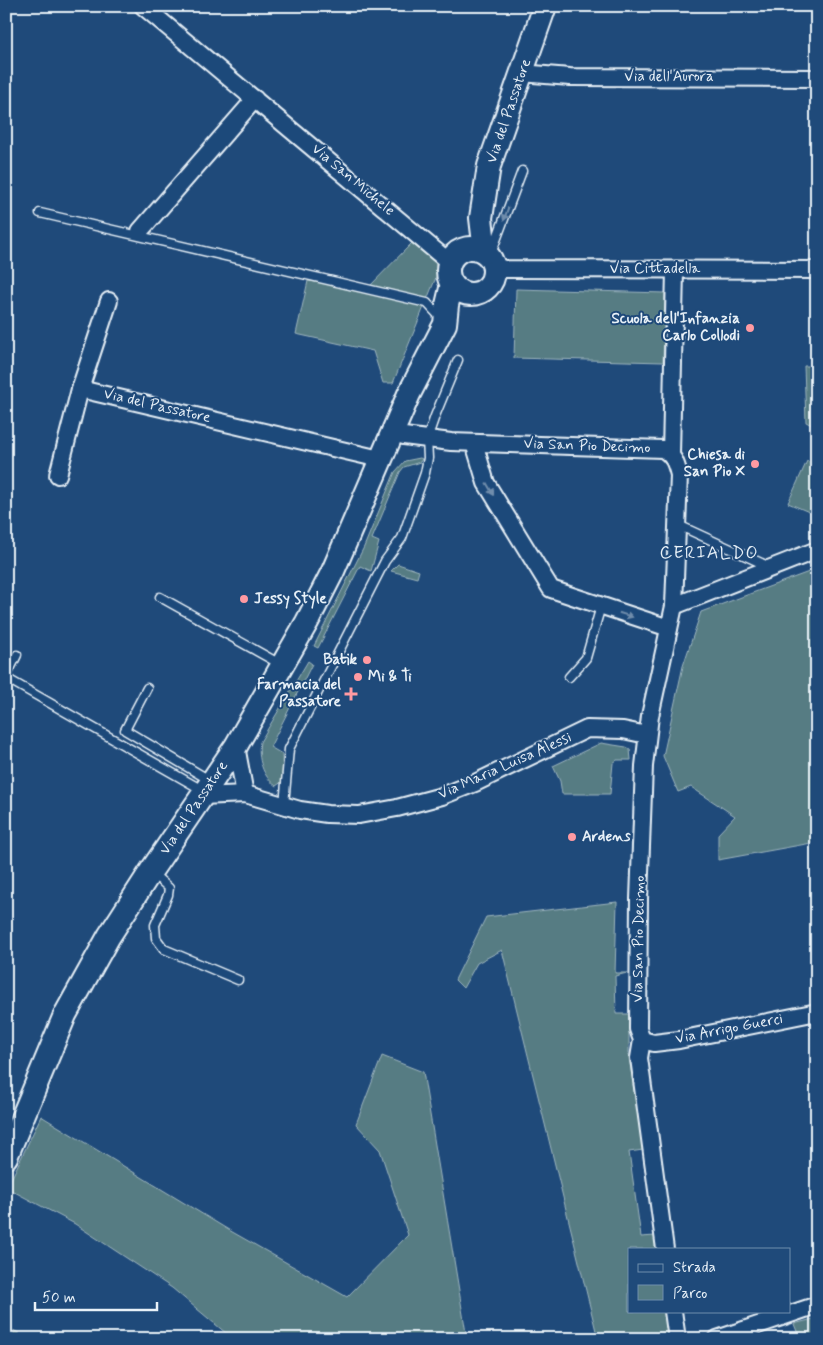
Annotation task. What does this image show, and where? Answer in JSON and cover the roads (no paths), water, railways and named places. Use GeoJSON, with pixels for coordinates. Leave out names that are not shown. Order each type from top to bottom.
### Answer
{"type":"FeatureCollection","features":[{"type":"Feature","properties":{"kind":"street","name":"Via San Michele"},"geometry":{"type":"LineString","coordinates":[[143,6],[255,99],[455,256]]}},
{"type":"Feature","properties":{"kind":"street","name":"Via del Passatore"},"geometry":{"type":"LineString","coordinates":[[490,259],[481,218],[489,166],[545,6]]}},
{"type":"Feature","properties":{"kind":"street","name":"Via dell'Aurora"},"geometry":{"type":"LineString","coordinates":[[521,73],[570,77],[817,78]]}},
{"type":"Feature","properties":{"kind":"street"},"geometry":{"type":"LineString","coordinates":[[140,231],[255,99]]}},
{"type":"Feature","properties":{"kind":"street","name":"Via del Passatore"},"geometry":{"type":"LineString","coordinates":[[455,256],[467,235],[481,218]]}},
{"type":"Feature","properties":{"kind":"street"},"geometry":{"type":"LineString","coordinates":[[473,247],[490,259],[491,282],[486,288],[472,294],[464,293],[452,284],[447,269],[455,256],[473,247]]}},
{"type":"Feature","properties":{"kind":"street","name":"Via Cittadella"},"geometry":{"type":"LineString","coordinates":[[490,259],[504,269],[817,270]]}},
{"type":"Feature","properties":{"kind":"street"},"geometry":{"type":"LineString","coordinates":[[671,454],[675,270]]}},
{"type":"Feature","properties":{"kind":"street","name":"Via del Passatore"},"geometry":{"type":"LineString","coordinates":[[6,1157],[64,1015],[109,936],[236,746],[284,666],[333,571],[392,430],[446,324],[446,305],[452,284]]}},
{"type":"Feature","properties":{"kind":"street","name":"Via del Passatore"},"geometry":{"type":"LineString","coordinates":[[446,324],[461,314],[472,294]]}},
{"type":"Feature","properties":{"kind":"street"},"geometry":{"type":"LineString","coordinates":[[58,475],[80,389],[109,301]]}},
{"type":"Feature","properties":{"kind":"street","name":"Via del Passatore"},"geometry":{"type":"LineString","coordinates":[[80,389],[380,459]]}},
{"type":"Feature","properties":{"kind":"street","name":"Via San Pio Decimo"},"geometry":{"type":"LineString","coordinates":[[392,430],[404,436],[474,443],[663,449],[671,454],[676,463],[679,475],[674,606],[647,735],[638,899],[638,1029],[642,1040],[639,1058],[665,1248]]}},
{"type":"Feature","properties":{"kind":"street"},"geometry":{"type":"LineString","coordinates":[[474,443],[486,483],[551,589],[669,628]]}},
{"type":"Feature","properties":{"kind":"street"},"geometry":{"type":"LineString","coordinates":[[674,606],[817,550]]}},
{"type":"Feature","properties":{"kind":"street","name":"Via Maria Luisa Alessi"},"geometry":{"type":"LineString","coordinates":[[207,790],[245,794],[327,814],[359,814],[397,808],[442,796],[475,783],[587,729],[623,730],[647,735]]}},
{"type":"Feature","properties":{"kind":"street"},"geometry":{"type":"LineString","coordinates":[[236,746],[245,794]]}},
{"type":"Feature","properties":{"kind":"street","name":"Via Arrigo Guerci"},"geometry":{"type":"LineString","coordinates":[[642,1040],[654,1043],[678,1040],[817,1012]]}},
{"type":"Feature","properties":{"kind":"street"},"geometry":{"type":"LineString","coordinates":[[717,1339],[817,1305]]}},
{"type":"Feature","properties":{"kind":"street"},"geometry":{"type":"LineString","coordinates":[[673,1312],[677,1339]]}},
{"type":"Feature","properties":{"kind":"lane"},"geometry":{"type":"LineString","coordinates":[[490,259],[522,171]]}},
{"type":"Feature","properties":{"kind":"lane"},"geometry":{"type":"LineString","coordinates":[[40,214],[427,303],[446,324]]}},
{"type":"Feature","properties":{"kind":"lane"},"geometry":{"type":"LineString","coordinates":[[284,805],[290,749],[385,561],[402,538],[425,473],[428,458],[428,439],[458,360]]}},
{"type":"Feature","properties":{"kind":"lane"},"geometry":{"type":"LineString","coordinates":[[676,524],[772,568]]}},
{"type":"Feature","properties":{"kind":"lane"},"geometry":{"type":"LineString","coordinates":[[160,597],[284,666]]}},
{"type":"Feature","properties":{"kind":"lane"},"geometry":{"type":"LineString","coordinates":[[569,678],[586,658],[601,606]]}},
{"type":"Feature","properties":{"kind":"lane"},"geometry":{"type":"LineString","coordinates":[[17,655],[6,678],[207,790]]}},
{"type":"Feature","properties":{"kind":"lane"},"geometry":{"type":"LineString","coordinates":[[147,688],[125,730],[207,790]]}},
{"type":"Feature","properties":{"kind":"lane"},"geometry":{"type":"LineString","coordinates":[[151,871],[169,888],[168,895],[155,925],[156,938],[164,949],[238,980]]}},
{"type":"Feature","properties":{"kind":"place","name":"Scuola dell'Infanzia Carlo Collodi"},"geometry":{"type":"Point","coordinates":[750,328]}},
{"type":"Feature","properties":{"kind":"place","name":"Chiesa di San Pio X"},"geometry":{"type":"Point","coordinates":[755,464]}},
{"type":"Feature","properties":{"kind":"place","name":"Jessy Style"},"geometry":{"type":"Point","coordinates":[244,599]}},
{"type":"Feature","properties":{"kind":"place","name":"Batik"},"geometry":{"type":"Point","coordinates":[367,660]}},
{"type":"Feature","properties":{"kind":"place","name":"Mi & Ti"},"geometry":{"type":"Point","coordinates":[358,677]}},
{"type":"Feature","properties":{"kind":"place","name":"Farmacia del Passatore"},"geometry":{"type":"Point","coordinates":[351,694]}},
{"type":"Feature","properties":{"kind":"place","name":"Ardens"},"geometry":{"type":"Point","coordinates":[572,837]}},
{"type":"Feature","properties":{"kind":"district","name":"CERIALDO"},"geometry":{"type":"Point","coordinates":[709,553]}}]}
